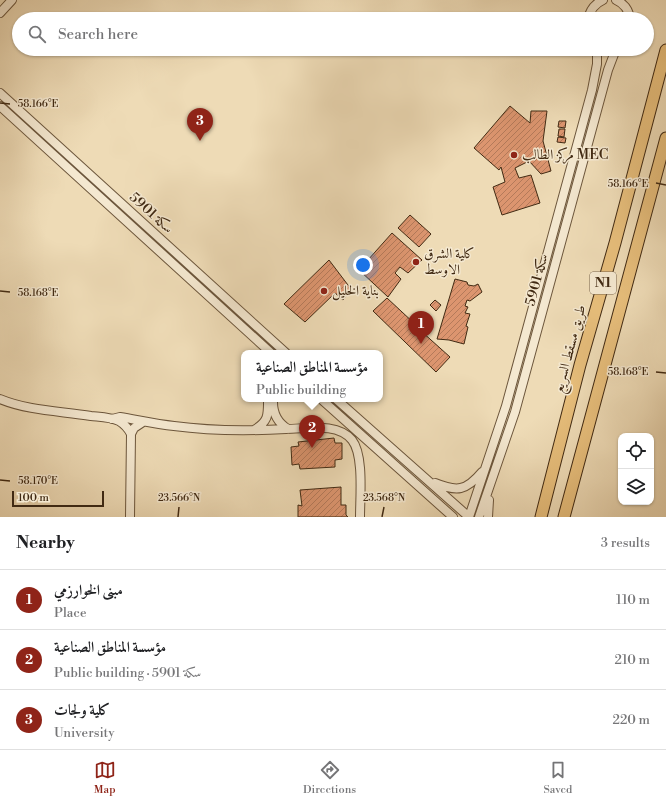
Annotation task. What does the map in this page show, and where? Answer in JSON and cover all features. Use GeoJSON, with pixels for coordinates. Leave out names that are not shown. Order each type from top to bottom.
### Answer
{"type":"FeatureCollection","features":[{"type":"Feature","properties":{"kind":"highway","name":"طريق مسقط السريع"},"geometry":{"type":"LineString","coordinates":[[541,517],[580,365],[615,243],[666,50]]}},
{"type":"Feature","properties":{"kind":"highway","name":"N1"},"geometry":{"type":"LineString","coordinates":[[564,517],[666,138]]}},
{"type":"Feature","properties":{"kind":"street"},"geometry":{"type":"LineString","coordinates":[[0,13],[12,0]]}},
{"type":"Feature","properties":{"kind":"street"},"geometry":{"type":"LineString","coordinates":[[590,12],[593,7],[603,0]]}},
{"type":"Feature","properties":{"kind":"street"},"geometry":{"type":"LineString","coordinates":[[616,0],[622,3],[627,9]]}},
{"type":"Feature","properties":{"kind":"street"},"geometry":{"type":"LineString","coordinates":[[626,0],[628,12]]}},
{"type":"Feature","properties":{"kind":"street","name":"سكة 5901"},"geometry":{"type":"LineString","coordinates":[[339,402],[469,517],[506,406],[592,90],[597,64],[596,56]]}},
{"type":"Feature","properties":{"kind":"street","name":"سكة 5901"},"geometry":{"type":"LineString","coordinates":[[479,517],[513,418],[608,70],[613,56]]}},
{"type":"Feature","properties":{"kind":"street","name":"سكة 5901"},"geometry":{"type":"LineString","coordinates":[[0,93],[283,350]]}},
{"type":"Feature","properties":{"kind":"street","name":"سكة 5901"},"geometry":{"type":"LineString","coordinates":[[0,106],[264,349]]}},
{"type":"Feature","properties":{"kind":"street"},"geometry":{"type":"LineString","coordinates":[[0,399],[25,408],[112,419],[124,424],[131,434]]}},
{"type":"Feature","properties":{"kind":"street"},"geometry":{"type":"LineString","coordinates":[[252,431],[266,420],[268,402]]}},
{"type":"Feature","properties":{"kind":"street"},"geometry":{"type":"LineString","coordinates":[[273,402],[276,416],[281,424],[288,429]]}},
{"type":"Feature","properties":{"kind":"street"},"geometry":{"type":"LineString","coordinates":[[324,402],[453,517]]}},
{"type":"Feature","properties":{"kind":"street"},"geometry":{"type":"LineString","coordinates":[[112,419],[120,417],[143,422],[192,428],[252,431],[331,428],[345,434],[353,441],[359,455],[360,517]]}},
{"type":"Feature","properties":{"kind":"street"},"geometry":{"type":"LineString","coordinates":[[130,517],[132,467],[131,434],[134,428],[143,422]]}},
{"type":"Feature","properties":{"kind":"street"},"geometry":{"type":"LineString","coordinates":[[427,480],[449,488],[458,489],[472,484],[486,467]]}},
{"type":"Feature","properties":{"kind":"street"},"geometry":{"type":"LineString","coordinates":[[488,517],[488,506],[492,481]]}},
{"type":"Feature","properties":{"kind":"street"},"geometry":{"type":"LineString","coordinates":[[442,507],[447,517]]}},
{"type":"Feature","properties":{"kind":"building","name":"مركز الطالب MEC"},"geometry":{"type":"Polygon","coordinates":[[[510,106],[530,123],[531,111],[547,111],[543,141],[551,171],[541,174],[529,161],[515,168],[519,178],[531,175],[540,203],[502,215],[493,187],[505,182],[501,167],[499,170],[474,148],[510,106]]]}},
{"type":"Feature","properties":{"kind":"building"},"geometry":{"type":"Polygon","coordinates":[[[559,121],[566,121],[565,128],[558,127],[559,121]]]}},
{"type":"Feature","properties":{"kind":"building"},"geometry":{"type":"Polygon","coordinates":[[[559,129],[565,129],[564,137],[558,136],[559,129]]]}},
{"type":"Feature","properties":{"kind":"building"},"geometry":{"type":"Polygon","coordinates":[[[558,137],[566,138],[565,143],[557,142],[558,137]]]}},
{"type":"Feature","properties":{"kind":"building"},"geometry":{"type":"Polygon","coordinates":[[[410,215],[431,234],[419,247],[398,228],[410,215]]]}},
{"type":"Feature","properties":{"kind":"building"},"geometry":{"type":"Polygon","coordinates":[[[392,233],[422,260],[408,273],[400,267],[395,273],[401,279],[388,297],[359,270],[392,233]]]}},
{"type":"Feature","properties":{"kind":"building","name":"بناية الخليل"},"geometry":{"type":"Polygon","coordinates":[[[329,260],[351,289],[343,300],[335,293],[305,322],[284,304],[329,260]]]}},
{"type":"Feature","properties":{"kind":"building"},"geometry":{"type":"Polygon","coordinates":[[[455,279],[467,282],[468,285],[474,286],[478,284],[482,292],[470,301],[467,300],[465,306],[468,307],[465,313],[470,314],[466,326],[468,327],[464,344],[449,340],[437,339],[455,279]]]}},
{"type":"Feature","properties":{"kind":"building"},"geometry":{"type":"Polygon","coordinates":[[[387,298],[416,325],[418,323],[416,320],[424,312],[433,322],[426,331],[422,329],[421,331],[450,357],[436,372],[373,311],[387,298]]]}},
{"type":"Feature","properties":{"kind":"building"},"geometry":{"type":"Polygon","coordinates":[[[435,300],[441,305],[436,311],[430,305],[435,300]]]}},
{"type":"Feature","properties":{"kind":"building"},"geometry":{"type":"Polygon","coordinates":[[[334,438],[335,443],[342,443],[342,459],[335,460],[335,467],[300,469],[299,464],[292,465],[291,447],[299,446],[298,442],[334,438]]]}},
{"type":"Feature","properties":{"kind":"building"},"geometry":{"type":"Polygon","coordinates":[[[341,487],[341,505],[346,505],[346,515],[348,517],[298,517],[298,505],[302,506],[300,490],[341,487]]]}},
{"type":"Feature","properties":{"kind":"place","name":"كلية ولجات"},"geometry":{"type":"Point","coordinates":[200,141]}},
{"type":"Feature","properties":{"kind":"place","name":"مركز الطالب MEC"},"geometry":{"type":"Point","coordinates":[514,155]}},
{"type":"Feature","properties":{"kind":"place","name":"كلية الشرق الاوسط"},"geometry":{"type":"Point","coordinates":[416,262]}},
{"type":"Feature","properties":{"kind":"place","name":"بناية الخليل"},"geometry":{"type":"Point","coordinates":[324,291]}},
{"type":"Feature","properties":{"kind":"place","name":"مبنى الخوارزمي"},"geometry":{"type":"Point","coordinates":[421,344]}},
{"type":"Feature","properties":{"kind":"place","name":"مؤسسة المناطق الصناعية"},"geometry":{"type":"Point","coordinates":[312,448]}}]}
